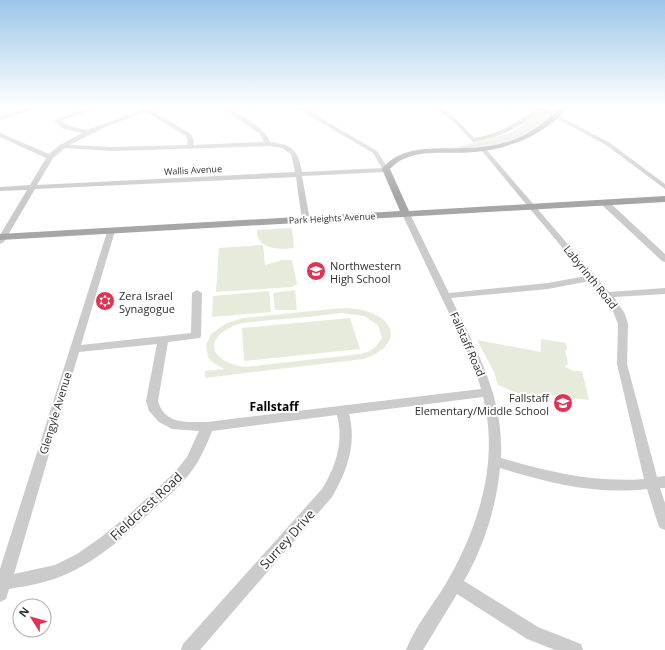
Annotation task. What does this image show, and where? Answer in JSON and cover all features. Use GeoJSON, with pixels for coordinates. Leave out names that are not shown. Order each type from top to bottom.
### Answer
{"type":"FeatureCollection","features":[{"type":"Feature","properties":{"kind":"main road"},"geometry":{"type":"LineString","coordinates":[[386,169],[394,160],[410,154],[484,149],[507,144],[528,136]]}},
{"type":"Feature","properties":{"kind":"main road","name":"Fallstaff Road"},"geometry":{"type":"LineString","coordinates":[[386,169],[406,214]]}},
{"type":"Feature","properties":{"kind":"main road","name":"Park Heights Avenue"},"geometry":{"type":"LineString","coordinates":[[1,239],[111,231],[665,199]]}},
{"type":"Feature","properties":{"kind":"street"},"geometry":{"type":"LineString","coordinates":[[3,136],[50,158]]}},
{"type":"Feature","properties":{"kind":"street"},"geometry":{"type":"LineString","coordinates":[[1,239],[50,158],[62,146],[79,136]]}},
{"type":"Feature","properties":{"kind":"street"},"geometry":{"type":"LineString","coordinates":[[190,136],[191,140],[190,147]]}},
{"type":"Feature","properties":{"kind":"street"},"geometry":{"type":"LineString","coordinates":[[265,136],[267,144]]}},
{"type":"Feature","properties":{"kind":"street","name":"Fallstaff Road"},"geometry":{"type":"LineString","coordinates":[[351,136],[375,152],[386,169]]}},
{"type":"Feature","properties":{"kind":"street"},"geometry":{"type":"LineString","coordinates":[[470,136],[473,140],[494,136]]}},
{"type":"Feature","properties":{"kind":"street"},"geometry":{"type":"LineString","coordinates":[[594,136],[608,144],[665,187]]}},
{"type":"Feature","properties":{"kind":"street"},"geometry":{"type":"LineString","coordinates":[[0,142],[9,139]]}},
{"type":"Feature","properties":{"kind":"street"},"geometry":{"type":"LineString","coordinates":[[62,146],[112,149],[267,144],[281,146],[293,152],[296,157],[306,220]]}},
{"type":"Feature","properties":{"kind":"street","name":"Labyrinth Road"},"geometry":{"type":"LineString","coordinates":[[484,149],[618,310],[623,322],[624,335],[621,349],[622,364],[659,483],[665,524]]}},
{"type":"Feature","properties":{"kind":"street","name":"Wallis Avenue"},"geometry":{"type":"LineString","coordinates":[[0,189],[386,169]]}},
{"type":"Feature","properties":{"kind":"street"},"geometry":{"type":"LineString","coordinates":[[605,203],[665,259]]}},
{"type":"Feature","properties":{"kind":"street","name":"Fallstaff Road"},"geometry":{"type":"LineString","coordinates":[[406,214],[479,366],[488,392],[495,429],[494,460],[490,493],[482,525],[467,561],[414,650]]}},
{"type":"Feature","properties":{"kind":"street","name":"Glengyle Avenue"},"geometry":{"type":"LineString","coordinates":[[1,586],[111,231]]}},
{"type":"Feature","properties":{"kind":"street"},"geometry":{"type":"LineString","coordinates":[[446,296],[548,286],[592,278]]}},
{"type":"Feature","properties":{"kind":"street"},"geometry":{"type":"LineString","coordinates":[[607,295],[665,291]]}},
{"type":"Feature","properties":{"kind":"street"},"geometry":{"type":"LineString","coordinates":[[75,349],[196,336],[197,293]]}},
{"type":"Feature","properties":{"kind":"street"},"geometry":{"type":"LineString","coordinates":[[162,340],[152,401],[155,411],[163,419],[176,426],[207,427],[488,392]]}},
{"type":"Feature","properties":{"kind":"street","name":"Surrey Drive"},"geometry":{"type":"LineString","coordinates":[[188,650],[327,493],[339,470],[344,456],[347,433],[346,422],[342,410]]}},
{"type":"Feature","properties":{"kind":"street","name":"Fieldcrest Road"},"geometry":{"type":"LineString","coordinates":[[1,586],[56,571],[72,564],[99,548],[182,474],[196,453],[207,427]]}},
{"type":"Feature","properties":{"kind":"street"},"geometry":{"type":"LineString","coordinates":[[494,460],[539,475],[575,483],[609,486],[659,483]]}},
{"type":"Feature","properties":{"kind":"street"},"geometry":{"type":"LineString","coordinates":[[454,583],[533,633],[575,650]]}},
{"type":"Feature","properties":{"kind":"green space"},"geometry":{"type":"Polygon","coordinates":[[[499,136],[523,136],[511,142],[492,147],[452,148],[499,136]]]}},
{"type":"Feature","properties":{"kind":"green space"},"geometry":{"type":"Polygon","coordinates":[[[292,229],[294,248],[282,249],[265,245],[260,241],[257,230],[292,229]]]}},
{"type":"Feature","properties":{"kind":"green space"},"geometry":{"type":"Polygon","coordinates":[[[263,245],[265,265],[282,260],[292,260],[297,284],[292,287],[216,292],[219,248],[263,245]]]}},
{"type":"Feature","properties":{"kind":"green space"},"geometry":{"type":"Polygon","coordinates":[[[295,290],[297,310],[275,310],[273,293],[295,290]]]}},
{"type":"Feature","properties":{"kind":"green space"},"geometry":{"type":"Polygon","coordinates":[[[269,291],[271,312],[212,317],[213,296],[269,291]]]}},
{"type":"Feature","properties":{"kind":"green space"},"geometry":{"type":"Polygon","coordinates":[[[341,308],[357,309],[367,311],[381,318],[388,324],[391,331],[388,343],[383,349],[370,357],[363,359],[205,378],[205,371],[224,369],[211,361],[208,357],[206,345],[211,334],[225,324],[243,318],[341,308]],[[342,313],[244,323],[229,328],[220,334],[215,341],[214,347],[216,353],[227,362],[245,367],[360,354],[373,348],[378,344],[382,337],[378,325],[364,316],[342,313]]]}},
{"type":"Feature","properties":{"kind":"green space"},"geometry":{"type":"Polygon","coordinates":[[[350,318],[360,349],[244,361],[242,328],[350,318]]]}},
{"type":"Feature","properties":{"kind":"green space"},"geometry":{"type":"Polygon","coordinates":[[[541,339],[566,343],[567,350],[565,350],[568,364],[565,367],[573,371],[582,371],[589,400],[517,393],[498,385],[494,372],[477,340],[541,352],[541,339]]]}},
{"type":"Feature","properties":{"kind":"waterway"},"geometry":{"type":"LineString","coordinates":[[458,149],[514,136]]}},
{"type":"Feature","properties":{"kind":"place","name":"Northwestern High School"},"geometry":{"type":"Point","coordinates":[316,271]}},
{"type":"Feature","properties":{"kind":"place","name":"Zera Israel Synagogue"},"geometry":{"type":"Point","coordinates":[105,301]}},
{"type":"Feature","properties":{"kind":"place","name":"Fallstaff Elementary/Middle School"},"geometry":{"type":"Point","coordinates":[563,403]}},
{"type":"Feature","properties":{"kind":"district","name":"Fallstaff"},"geometry":{"type":"Point","coordinates":[274,406]}}]}
